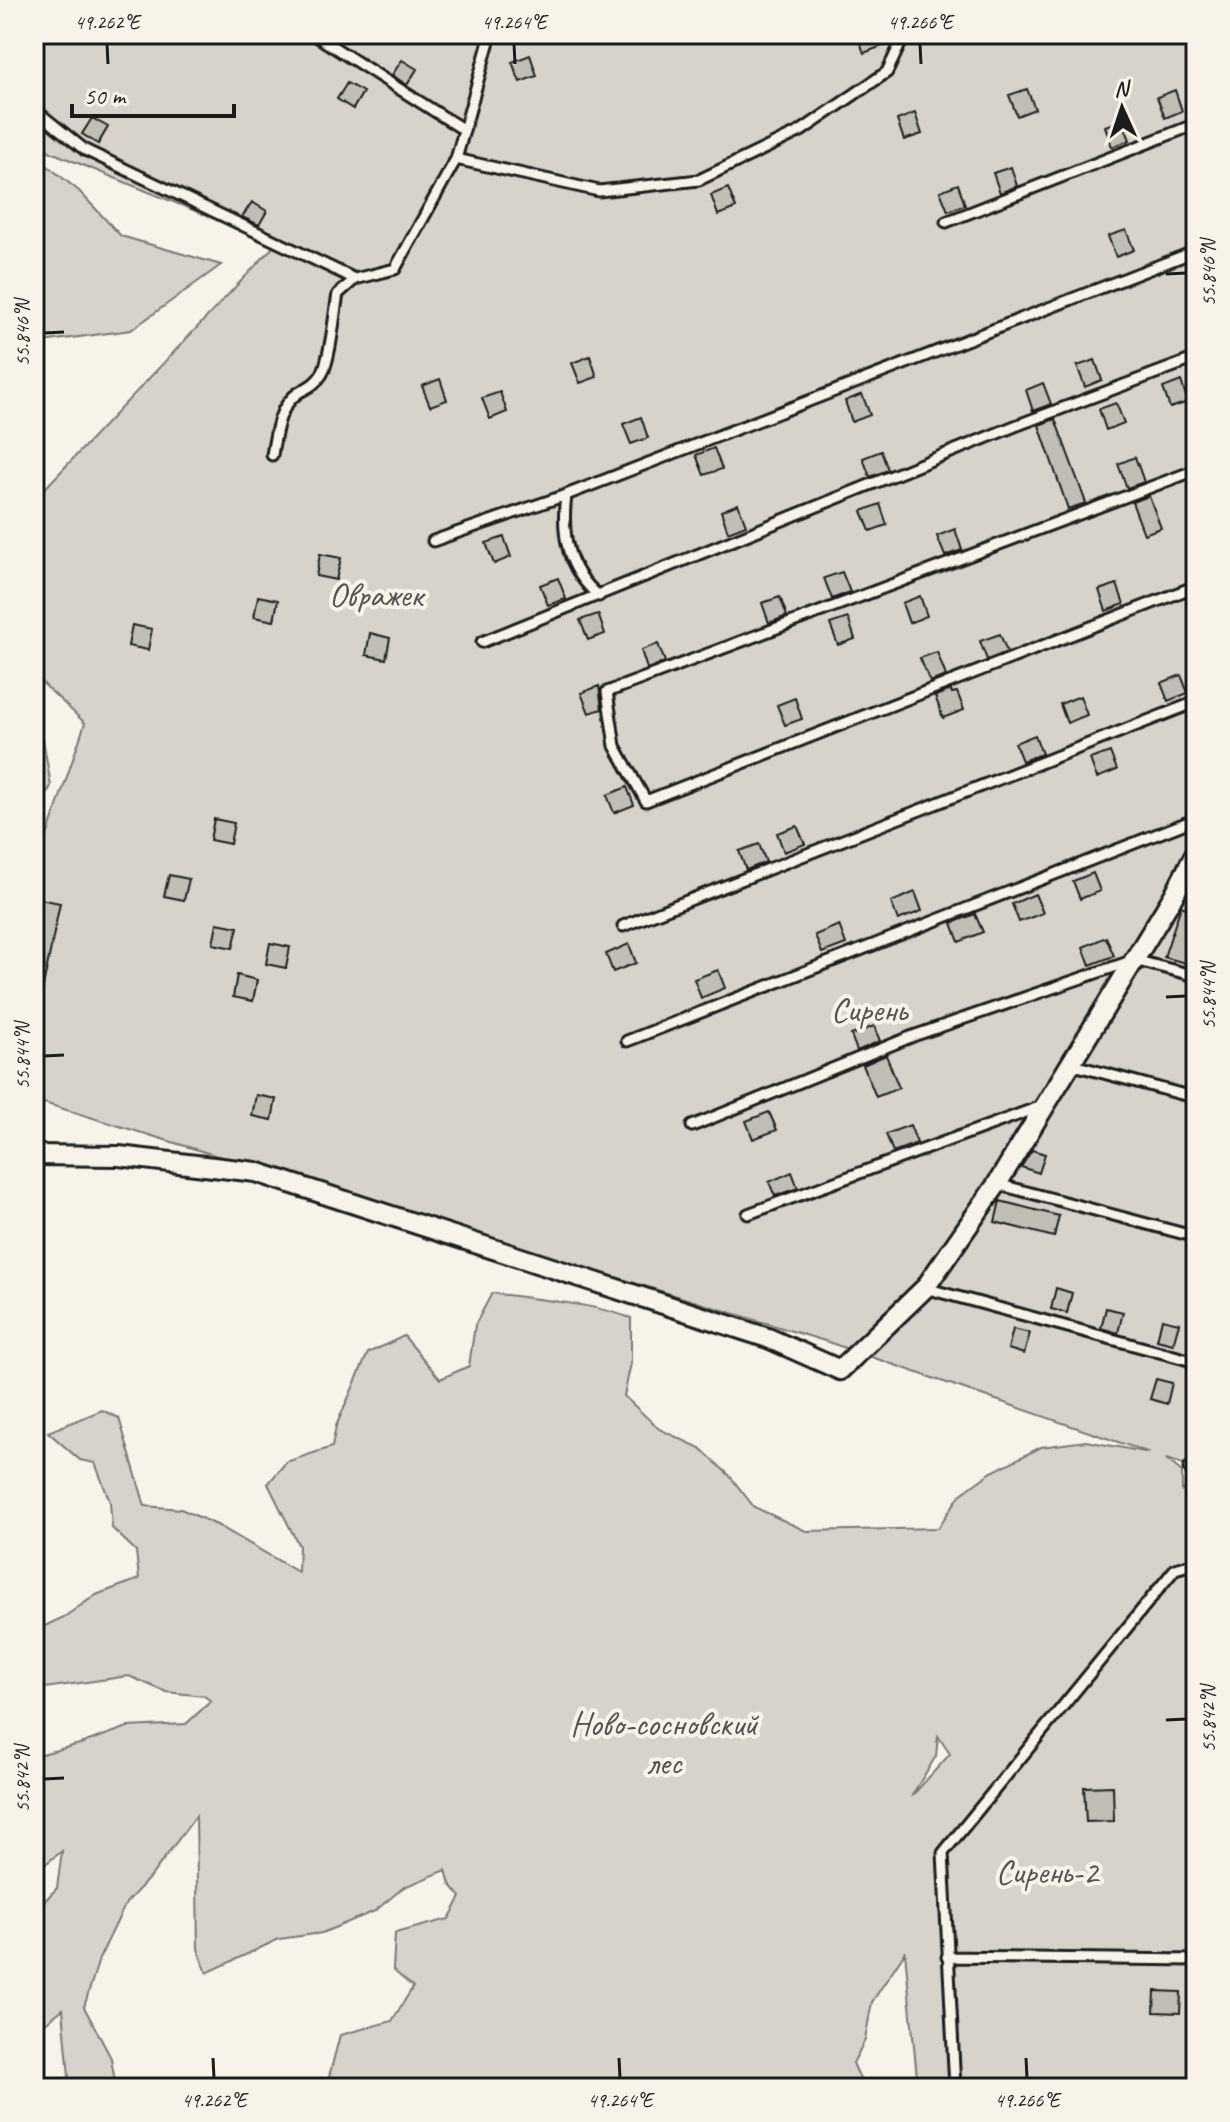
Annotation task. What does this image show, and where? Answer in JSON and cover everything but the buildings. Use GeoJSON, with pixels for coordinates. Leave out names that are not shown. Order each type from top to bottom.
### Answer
{"type":"FeatureCollection","features":[{"type":"Feature","properties":{"kind":"street"},"geometry":{"type":"LineString","coordinates":[[34,1155],[119,1156],[256,1172],[768,1338],[840,1370],[925,1288],[997,1184],[1174,895],[1196,852]]}},
{"type":"Feature","properties":{"kind":"lane"},"geometry":{"type":"LineString","coordinates":[[313,34],[464,130]]}},
{"type":"Feature","properties":{"kind":"lane"},"geometry":{"type":"LineString","coordinates":[[272,455],[280,416],[295,395],[312,386],[323,372],[329,357],[338,294],[355,279],[395,269],[456,159],[491,34]]}},
{"type":"Feature","properties":{"kind":"lane"},"geometry":{"type":"LineString","coordinates":[[456,159],[599,191],[699,180],[801,131],[887,72],[905,34]]}},
{"type":"Feature","properties":{"kind":"lane"},"geometry":{"type":"LineString","coordinates":[[34,109],[85,150],[355,279]]}},
{"type":"Feature","properties":{"kind":"lane"},"geometry":{"type":"LineString","coordinates":[[946,222],[1196,124]]}},
{"type":"Feature","properties":{"kind":"lane"},"geometry":{"type":"LineString","coordinates":[[433,541],[566,495],[1196,251]]}},
{"type":"Feature","properties":{"kind":"lane"},"geometry":{"type":"LineString","coordinates":[[482,642],[1015,426],[1196,358]]}},
{"type":"Feature","properties":{"kind":"lane"},"geometry":{"type":"LineString","coordinates":[[1196,470],[607,692],[615,746],[646,801],[1196,586]]}},
{"type":"Feature","properties":{"kind":"lane"},"geometry":{"type":"LineString","coordinates":[[566,495],[563,514],[566,544],[581,581],[599,596]]}},
{"type":"Feature","properties":{"kind":"lane"},"geometry":{"type":"LineString","coordinates":[[623,926],[1196,702]]}},
{"type":"Feature","properties":{"kind":"lane"},"geometry":{"type":"LineString","coordinates":[[627,1041],[1196,819]]}},
{"type":"Feature","properties":{"kind":"lane"},"geometry":{"type":"LineString","coordinates":[[692,1126],[913,1036],[1134,960],[1196,976]]}},
{"type":"Feature","properties":{"kind":"lane"},"geometry":{"type":"LineString","coordinates":[[1070,1064],[1196,1098]]}},
{"type":"Feature","properties":{"kind":"lane"},"geometry":{"type":"LineString","coordinates":[[748,1214],[1045,1105]]}},
{"type":"Feature","properties":{"kind":"lane"},"geometry":{"type":"LineString","coordinates":[[997,1184],[1196,1237]]}},
{"type":"Feature","properties":{"kind":"lane"},"geometry":{"type":"LineString","coordinates":[[925,1288],[1196,1362]]}},
{"type":"Feature","properties":{"kind":"lane"},"geometry":{"type":"LineString","coordinates":[[955,2088],[943,1853],[1175,1569],[1196,1563]]}},
{"type":"Feature","properties":{"kind":"lane"},"geometry":{"type":"LineString","coordinates":[[947,1957],[1196,1960]]}},
{"type":"Feature","properties":{"kind":"green space"},"geometry":{"type":"Polygon","coordinates":[[[34,34],[1196,34],[1196,1468],[1166,1459],[1182,1472],[1182,1491],[1196,1477],[1196,2088],[918,2088],[905,1952],[872,2002],[865,2040],[853,2063],[864,2088],[428,2088],[405,2081],[390,2088],[326,2088],[340,2035],[392,2021],[413,1987],[393,1970],[395,1933],[449,1919],[461,1897],[450,1884],[446,1870],[404,1887],[375,1911],[322,1933],[279,1939],[207,1973],[198,1949],[196,1816],[151,1876],[126,1903],[99,1959],[84,2007],[111,2058],[116,2088],[70,2088],[63,2009],[34,2032],[34,1912],[57,1888],[62,1851],[34,1873],[34,1756],[128,1727],[186,1724],[211,1701],[204,1696],[166,1692],[129,1676],[45,1688],[34,1683],[34,1631],[64,1617],[96,1595],[139,1579],[136,1551],[112,1528],[110,1502],[95,1463],[80,1460],[48,1432],[102,1410],[119,1418],[145,1506],[181,1509],[219,1526],[298,1572],[299,1546],[268,1484],[286,1462],[332,1447],[336,1426],[368,1353],[404,1336],[440,1379],[469,1366],[475,1325],[492,1293],[580,1305],[631,1318],[631,1363],[624,1396],[659,1429],[700,1448],[729,1475],[754,1507],[806,1531],[938,1528],[960,1495],[990,1473],[1041,1447],[1086,1441],[1150,1453],[828,1342],[34,1100],[34,875],[85,723],[34,675],[34,500],[276,244],[51,152],[34,139],[34,34]],[[938,1736],[936,1756],[911,1797],[950,1754],[938,1736]]]}},
{"type":"Feature","properties":{"kind":"green space"},"geometry":{"type":"Polygon","coordinates":[[[34,155],[79,191],[121,236],[221,265],[131,330],[34,343],[34,155]]]}},
{"type":"Feature","properties":{"kind":"green space"},"geometry":{"type":"Polygon","coordinates":[[[34,726],[43,739],[51,786],[34,818],[34,726]]]}},
{"type":"Feature","properties":{"kind":"park label","name":"Овражек"},"geometry":{"type":"Point","coordinates":[376,594]}},
{"type":"Feature","properties":{"kind":"park label","name":"Сирень"},"geometry":{"type":"Point","coordinates":[869,1009]}},
{"type":"Feature","properties":{"kind":"park label","name":"Ново-сосновский лес"},"geometry":{"type":"Point","coordinates":[664,1742]}},
{"type":"Feature","properties":{"kind":"park label","name":"Сирень-2"},"geometry":{"type":"Point","coordinates":[1047,1871]}}]}
